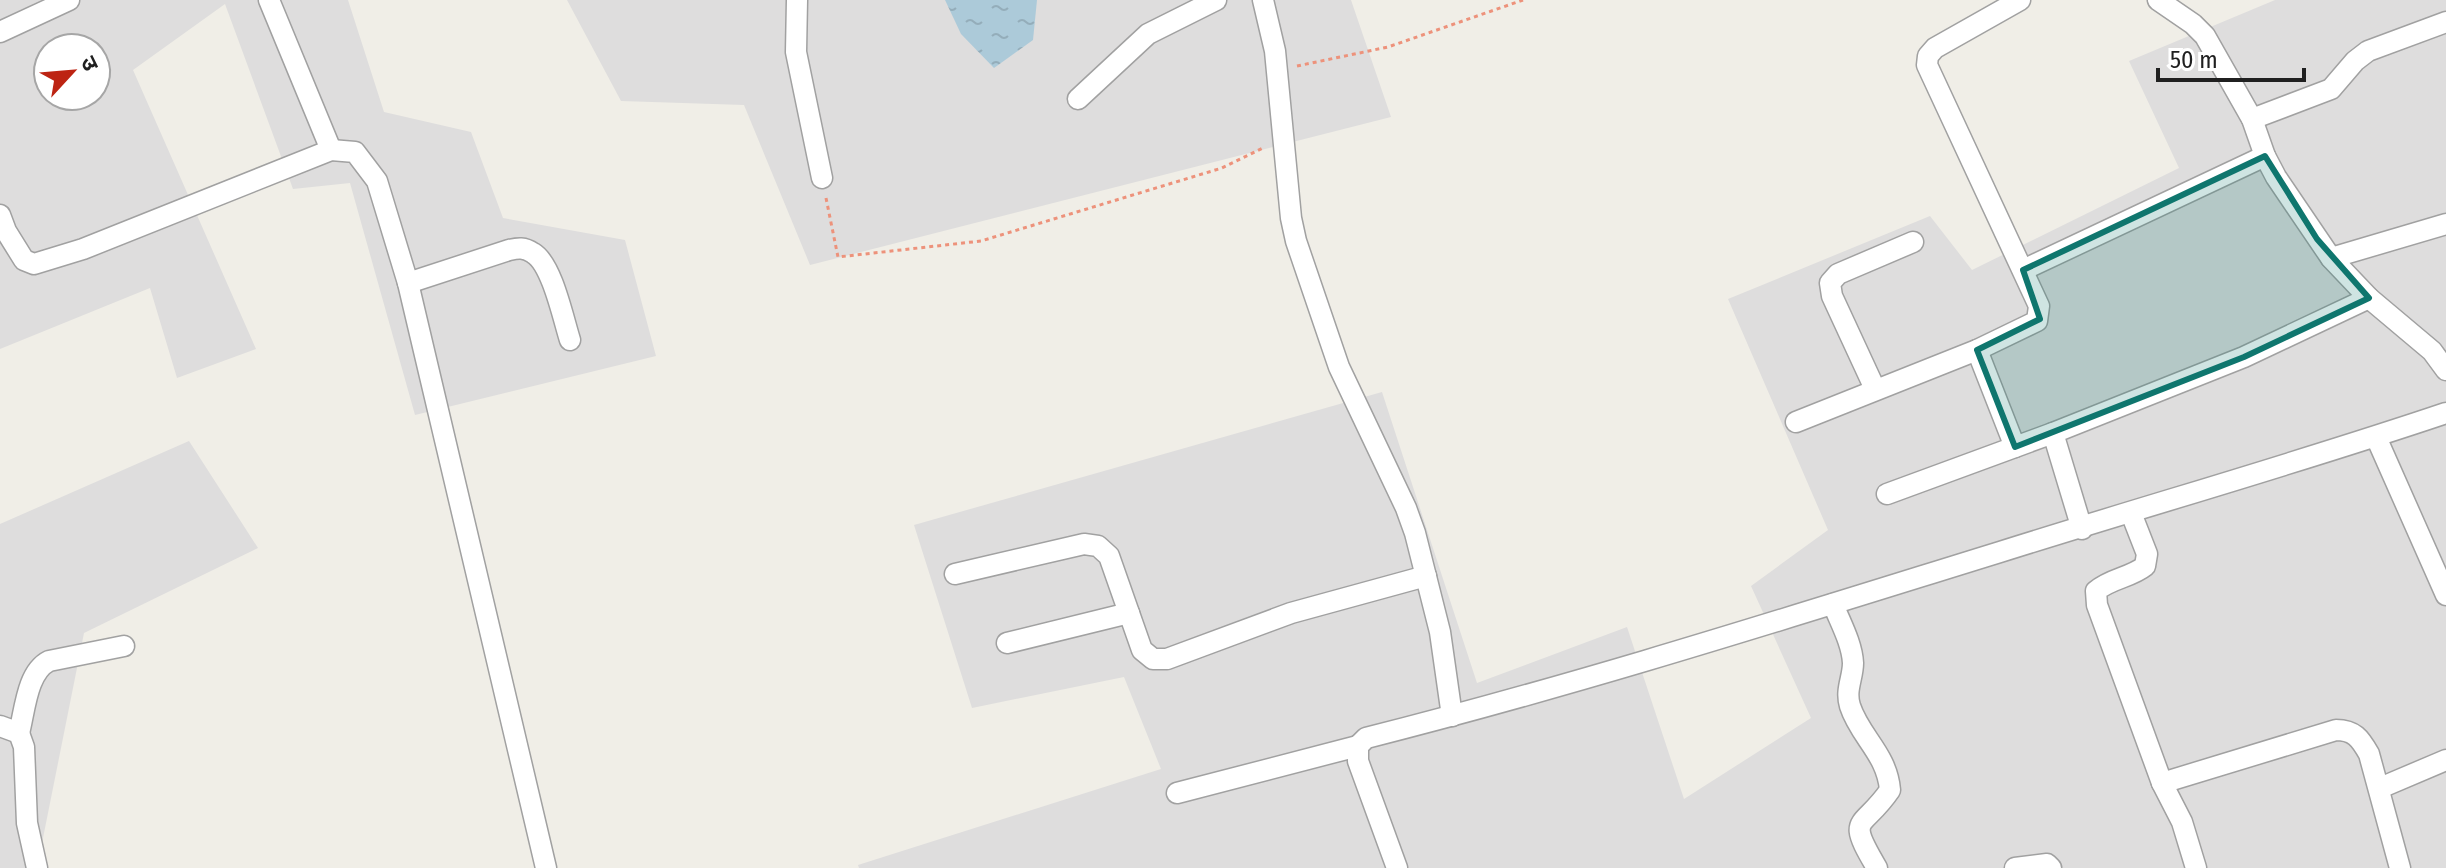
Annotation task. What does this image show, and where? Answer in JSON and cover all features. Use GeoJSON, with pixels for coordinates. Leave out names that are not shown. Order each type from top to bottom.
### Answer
{"type":"FeatureCollection","features":[{"type":"Feature","properties":{"kind":"street"},"geometry":{"type":"LineString","coordinates":[[0,32],[69,0]]}},
{"type":"Feature","properties":{"kind":"street"},"geometry":{"type":"LineString","coordinates":[[269,0],[331,150]]}},
{"type":"Feature","properties":{"kind":"street"},"geometry":{"type":"LineString","coordinates":[[797,0],[796,52],[822,178]]}},
{"type":"Feature","properties":{"kind":"street"},"geometry":{"type":"LineString","coordinates":[[1078,99],[1148,34],[1216,0]]}},
{"type":"Feature","properties":{"kind":"street"},"geometry":{"type":"LineString","coordinates":[[1263,0],[1277,70],[1291,218],[1296,241],[1339,367],[1406,508],[1440,632],[1452,716]]}},
{"type":"Feature","properties":{"kind":"street"},"geometry":{"type":"LineString","coordinates":[[1796,422],[1977,350],[2037,321],[2039,306],[1927,65],[1928,56],[1935,48],[2020,0]]}},
{"type":"Feature","properties":{"kind":"street"},"geometry":{"type":"LineString","coordinates":[[2158,0],[2205,36],[2252,119],[2276,177],[2331,258],[2369,298],[2432,351],[2446,370]]}},
{"type":"Feature","properties":{"kind":"street"},"geometry":{"type":"LineString","coordinates":[[2252,119],[2331,89],[2368,51],[2446,22]]}},
{"type":"Feature","properties":{"kind":"street"},"geometry":{"type":"LineString","coordinates":[[0,215],[24,260],[34,264],[83,249],[331,150],[355,152],[377,181],[408,283],[546,868]]}},
{"type":"Feature","properties":{"kind":"street"},"geometry":{"type":"LineString","coordinates":[[2023,270],[2265,156]]}},
{"type":"Feature","properties":{"kind":"street"},"geometry":{"type":"LineString","coordinates":[[2331,258],[2446,224]]}},
{"type":"Feature","properties":{"kind":"street"},"geometry":{"type":"LineString","coordinates":[[1875,389],[1832,296],[1830,283],[1838,274],[1913,242]]}},
{"type":"Feature","properties":{"kind":"street"},"geometry":{"type":"LineString","coordinates":[[408,283],[523,248],[536,254],[546,267],[570,340]]}},
{"type":"Feature","properties":{"kind":"street"},"geometry":{"type":"LineString","coordinates":[[1887,494],[2053,433],[2244,357],[2369,298]]}},
{"type":"Feature","properties":{"kind":"street"},"geometry":{"type":"LineString","coordinates":[[1977,350],[2015,447]]}},
{"type":"Feature","properties":{"kind":"street"},"geometry":{"type":"LineString","coordinates":[[1177,793],[1358,746],[1366,738],[1452,716],[1833,604],[2082,529],[2446,413]]}},
{"type":"Feature","properties":{"kind":"street"},"geometry":{"type":"LineString","coordinates":[[2053,433],[2082,529]]}},
{"type":"Feature","properties":{"kind":"street"},"geometry":{"type":"LineString","coordinates":[[2376,437],[2446,595]]}},
{"type":"Feature","properties":{"kind":"street"},"geometry":{"type":"LineString","coordinates":[[2131,513],[2147,554],[2145,566],[2136,573],[2106,582],[2096,591],[2097,605],[2162,783],[2182,822],[2196,868]]}},
{"type":"Feature","properties":{"kind":"street"},"geometry":{"type":"LineString","coordinates":[[955,574],[1084,544],[1098,546],[1109,556],[1142,650],[1153,659],[1167,659],[1291,613],[1426,576]]}},
{"type":"Feature","properties":{"kind":"street"},"geometry":{"type":"LineString","coordinates":[[1833,604],[1851,651],[1853,665],[1847,690],[1849,702],[1889,777],[1890,790],[1862,819],[1858,829],[1861,842],[1877,868]]}},
{"type":"Feature","properties":{"kind":"street"},"geometry":{"type":"LineString","coordinates":[[1007,643],[1129,613]]}},
{"type":"Feature","properties":{"kind":"street"},"geometry":{"type":"LineString","coordinates":[[37,868],[27,823],[24,747],[10,729],[41,665],[124,646]]}},
{"type":"Feature","properties":{"kind":"street"},"geometry":{"type":"LineString","coordinates":[[2162,783],[2336,730],[2350,730],[2361,740],[2369,754],[2400,868]]}},
{"type":"Feature","properties":{"kind":"street"},"geometry":{"type":"LineString","coordinates":[[1358,746],[1358,761],[1397,868]]}},
{"type":"Feature","properties":{"kind":"street"},"geometry":{"type":"LineString","coordinates":[[2380,788],[2446,760]]}},
{"type":"Feature","properties":{"kind":"street"},"geometry":{"type":"LineString","coordinates":[[2015,868],[2035,864],[2047,864],[2051,868]]}},
{"type":"Feature","properties":{"kind":"path"},"geometry":{"type":"LineString","coordinates":[[1277,70],[1388,47],[1523,0]]}},
{"type":"Feature","properties":{"kind":"path"},"geometry":{"type":"LineString","coordinates":[[822,178],[838,257],[981,241],[1222,168],[1284,137]]}},
{"type":"Feature","properties":{"kind":"highlighted area"},"geometry":{"type":"Polygon","coordinates":[[[2265,156],[2317,239],[2369,298],[2244,357],[2015,447],[1977,350],[2040,319],[2023,270],[2265,156]]]}},
{"type":"Feature","properties":{"kind":"shaded area"},"geometry":{"type":"Polygon","coordinates":[[[0,0],[348,0],[384,112],[471,132],[503,218],[625,240],[656,356],[415,415],[350,183],[293,189],[225,4],[133,70],[256,349],[177,378],[150,288],[0,349],[0,0]]]}},
{"type":"Feature","properties":{"kind":"shaded area"},"geometry":{"type":"Polygon","coordinates":[[[567,0],[1351,0],[1391,117],[810,265],[744,105],[621,101],[567,0]]]}},
{"type":"Feature","properties":{"kind":"shaded area"},"geometry":{"type":"Polygon","coordinates":[[[2275,0],[2446,0],[2446,868],[859,868],[858,865],[1161,769],[1124,677],[972,708],[914,525],[1382,392],[1477,683],[1627,627],[1684,799],[1811,718],[1751,586],[1828,530],[1728,299],[1930,216],[1972,270],[2179,168],[2129,61],[2275,0]]]}},
{"type":"Feature","properties":{"kind":"shaded area"},"geometry":{"type":"Polygon","coordinates":[[[189,441],[258,548],[84,633],[37,868],[0,868],[0,524],[189,441]]]}},
{"type":"Feature","properties":{"kind":"water"},"geometry":{"type":"Polygon","coordinates":[[[945,0],[1037,0],[1033,40],[994,68],[961,34],[945,0]]]}}]}
